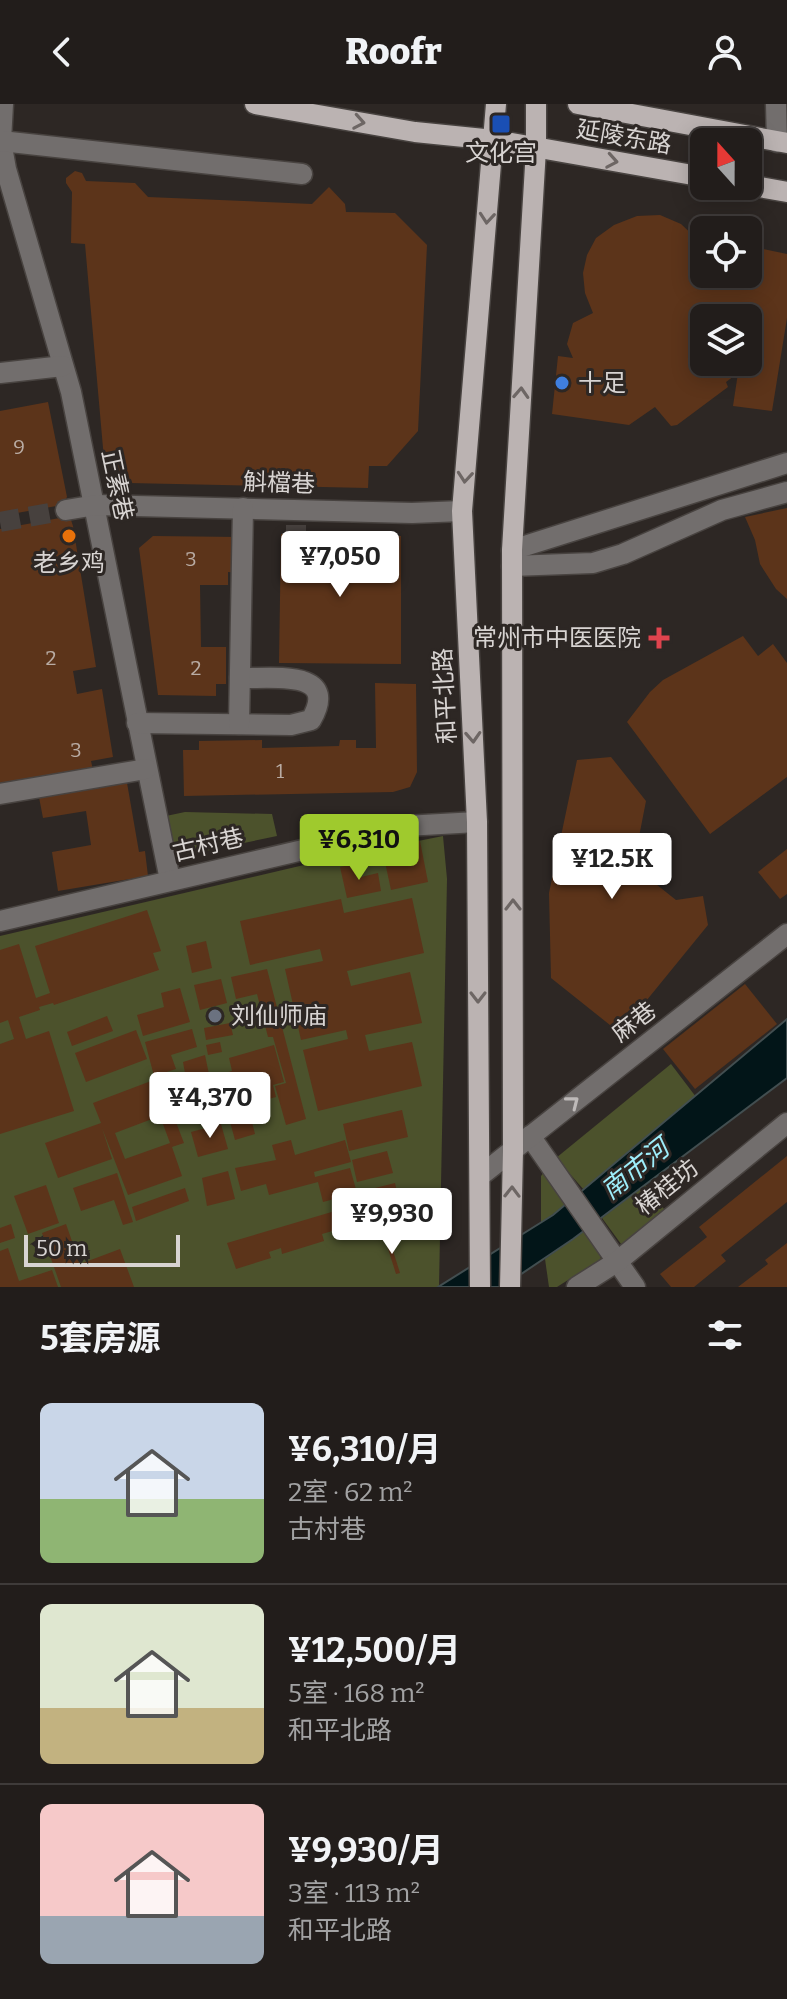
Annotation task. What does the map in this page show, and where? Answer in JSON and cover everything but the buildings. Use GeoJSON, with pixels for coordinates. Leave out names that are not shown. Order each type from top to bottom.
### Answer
{"type":"FeatureCollection","features":[{"type":"Feature","properties":{"kind":"main road","name":"延陵东路"},"geometry":{"type":"LineString","coordinates":[[255,104],[415,132],[494,140],[690,175]]}},
{"type":"Feature","properties":{"kind":"main road","name":"和平北路"},"geometry":{"type":"LineString","coordinates":[[480,1287],[477,822],[462,511],[496,104]]}},
{"type":"Feature","properties":{"kind":"main road"},"geometry":{"type":"LineString","coordinates":[[510,1287],[513,1151],[512,558],[536,104]]}},
{"type":"Feature","properties":{"kind":"main road"},"geometry":{"type":"LineString","coordinates":[[578,104],[782,142]]}},
{"type":"Feature","properties":{"kind":"main road"},"geometry":{"type":"LineString","coordinates":[[762,188],[787,192]]}},
{"type":"Feature","properties":{"kind":"street","name":"正素巷"},"geometry":{"type":"LineString","coordinates":[[3,104],[1,141],[6,169],[63,366],[96,505],[170,880]]}},
{"type":"Feature","properties":{"kind":"street"},"geometry":{"type":"LineString","coordinates":[[776,104],[782,142]]}},
{"type":"Feature","properties":{"kind":"street"},"geometry":{"type":"LineString","coordinates":[[1,141],[47,133],[93,138]]}},
{"type":"Feature","properties":{"kind":"street"},"geometry":{"type":"LineString","coordinates":[[1,141],[302,174]]}},
{"type":"Feature","properties":{"kind":"street"},"geometry":{"type":"LineString","coordinates":[[0,373],[63,366]]}},
{"type":"Feature","properties":{"kind":"street"},"geometry":{"type":"LineString","coordinates":[[512,558],[787,463]]}},
{"type":"Feature","properties":{"kind":"street"},"geometry":{"type":"LineString","coordinates":[[512,558],[593,563],[623,554],[722,510],[787,492]]}},
{"type":"Feature","properties":{"kind":"street","name":"斛檔巷"},"geometry":{"type":"LineString","coordinates":[[66,510],[96,505],[243,508],[296,517],[462,511]]}},
{"type":"Feature","properties":{"kind":"street"},"geometry":{"type":"LineString","coordinates":[[239,724],[243,508]]}},
{"type":"Feature","properties":{"kind":"street"},"geometry":{"type":"LineString","coordinates":[[137,723],[291,725],[311,720],[318,709],[317,690],[311,683],[300,679],[240,678]]}},
{"type":"Feature","properties":{"kind":"street"},"geometry":{"type":"LineString","coordinates":[[0,794],[146,769]]}},
{"type":"Feature","properties":{"kind":"street","name":"古村巷"},"geometry":{"type":"LineString","coordinates":[[0,921],[405,826],[477,822]]}},
{"type":"Feature","properties":{"kind":"street","name":"麻巷"},"geometry":{"type":"LineString","coordinates":[[480,1176],[787,934]]}},
{"type":"Feature","properties":{"kind":"street","name":"椿桂坊"},"geometry":{"type":"LineString","coordinates":[[577,1287],[618,1261],[786,1125]]}},
{"type":"Feature","properties":{"kind":"street"},"geometry":{"type":"LineString","coordinates":[[530,1136],[635,1287]]}},
{"type":"Feature","properties":{"kind":"green space"},"geometry":{"type":"Polygon","coordinates":[[[185,812],[272,814],[277,836],[186,855],[175,848],[166,816],[185,812]]]}},
{"type":"Feature","properties":{"kind":"green space"},"geometry":{"type":"Polygon","coordinates":[[[443,836],[447,879],[439,1287],[0,1287],[0,936],[338,857],[443,836]]]}},
{"type":"Feature","properties":{"kind":"green space"},"geometry":{"type":"Polygon","coordinates":[[[671,1064],[696,1097],[584,1190],[556,1158],[671,1064]]]}},
{"type":"Feature","properties":{"kind":"green space"},"geometry":{"type":"Polygon","coordinates":[[[544,1172],[568,1203],[541,1223],[541,1176],[544,1172]]]}},
{"type":"Feature","properties":{"kind":"green space"},"geometry":{"type":"Polygon","coordinates":[[[645,1185],[668,1214],[624,1248],[602,1218],[645,1185]]]}},
{"type":"Feature","properties":{"kind":"green space"},"geometry":{"type":"Polygon","coordinates":[[[585,1230],[597,1245],[601,1259],[557,1287],[549,1287],[545,1259],[585,1230]]]}},
{"type":"Feature","properties":{"kind":"water","name":"南市河"},"geometry":{"type":"Polygon","coordinates":[[[787,1019],[787,1078],[573,1239],[502,1287],[438,1287],[553,1215],[787,1019]]]}},
{"type":"Feature","properties":{"kind":"tunnel"},"geometry":{"type":"LineString","coordinates":[[0,522],[66,510]]}},
{"type":"Feature","properties":{"kind":"tunnel"},"geometry":{"type":"LineString","coordinates":[[296,525],[296,544]]}},
{"type":"Feature","properties":{"kind":"place","name":"文化宫"},"geometry":{"type":"Point","coordinates":[501,124]}},
{"type":"Feature","properties":{"kind":"place","name":"十足"},"geometry":{"type":"Point","coordinates":[562,383]}},
{"type":"Feature","properties":{"kind":"place","name":"老乡鸡"},"geometry":{"type":"Point","coordinates":[69,536]}},
{"type":"Feature","properties":{"kind":"place","name":"常州市中医医院"},"geometry":{"type":"Point","coordinates":[659,638]}},
{"type":"Feature","properties":{"kind":"place","name":"刘仙师庙"},"geometry":{"type":"Point","coordinates":[215,1016]}}]}
